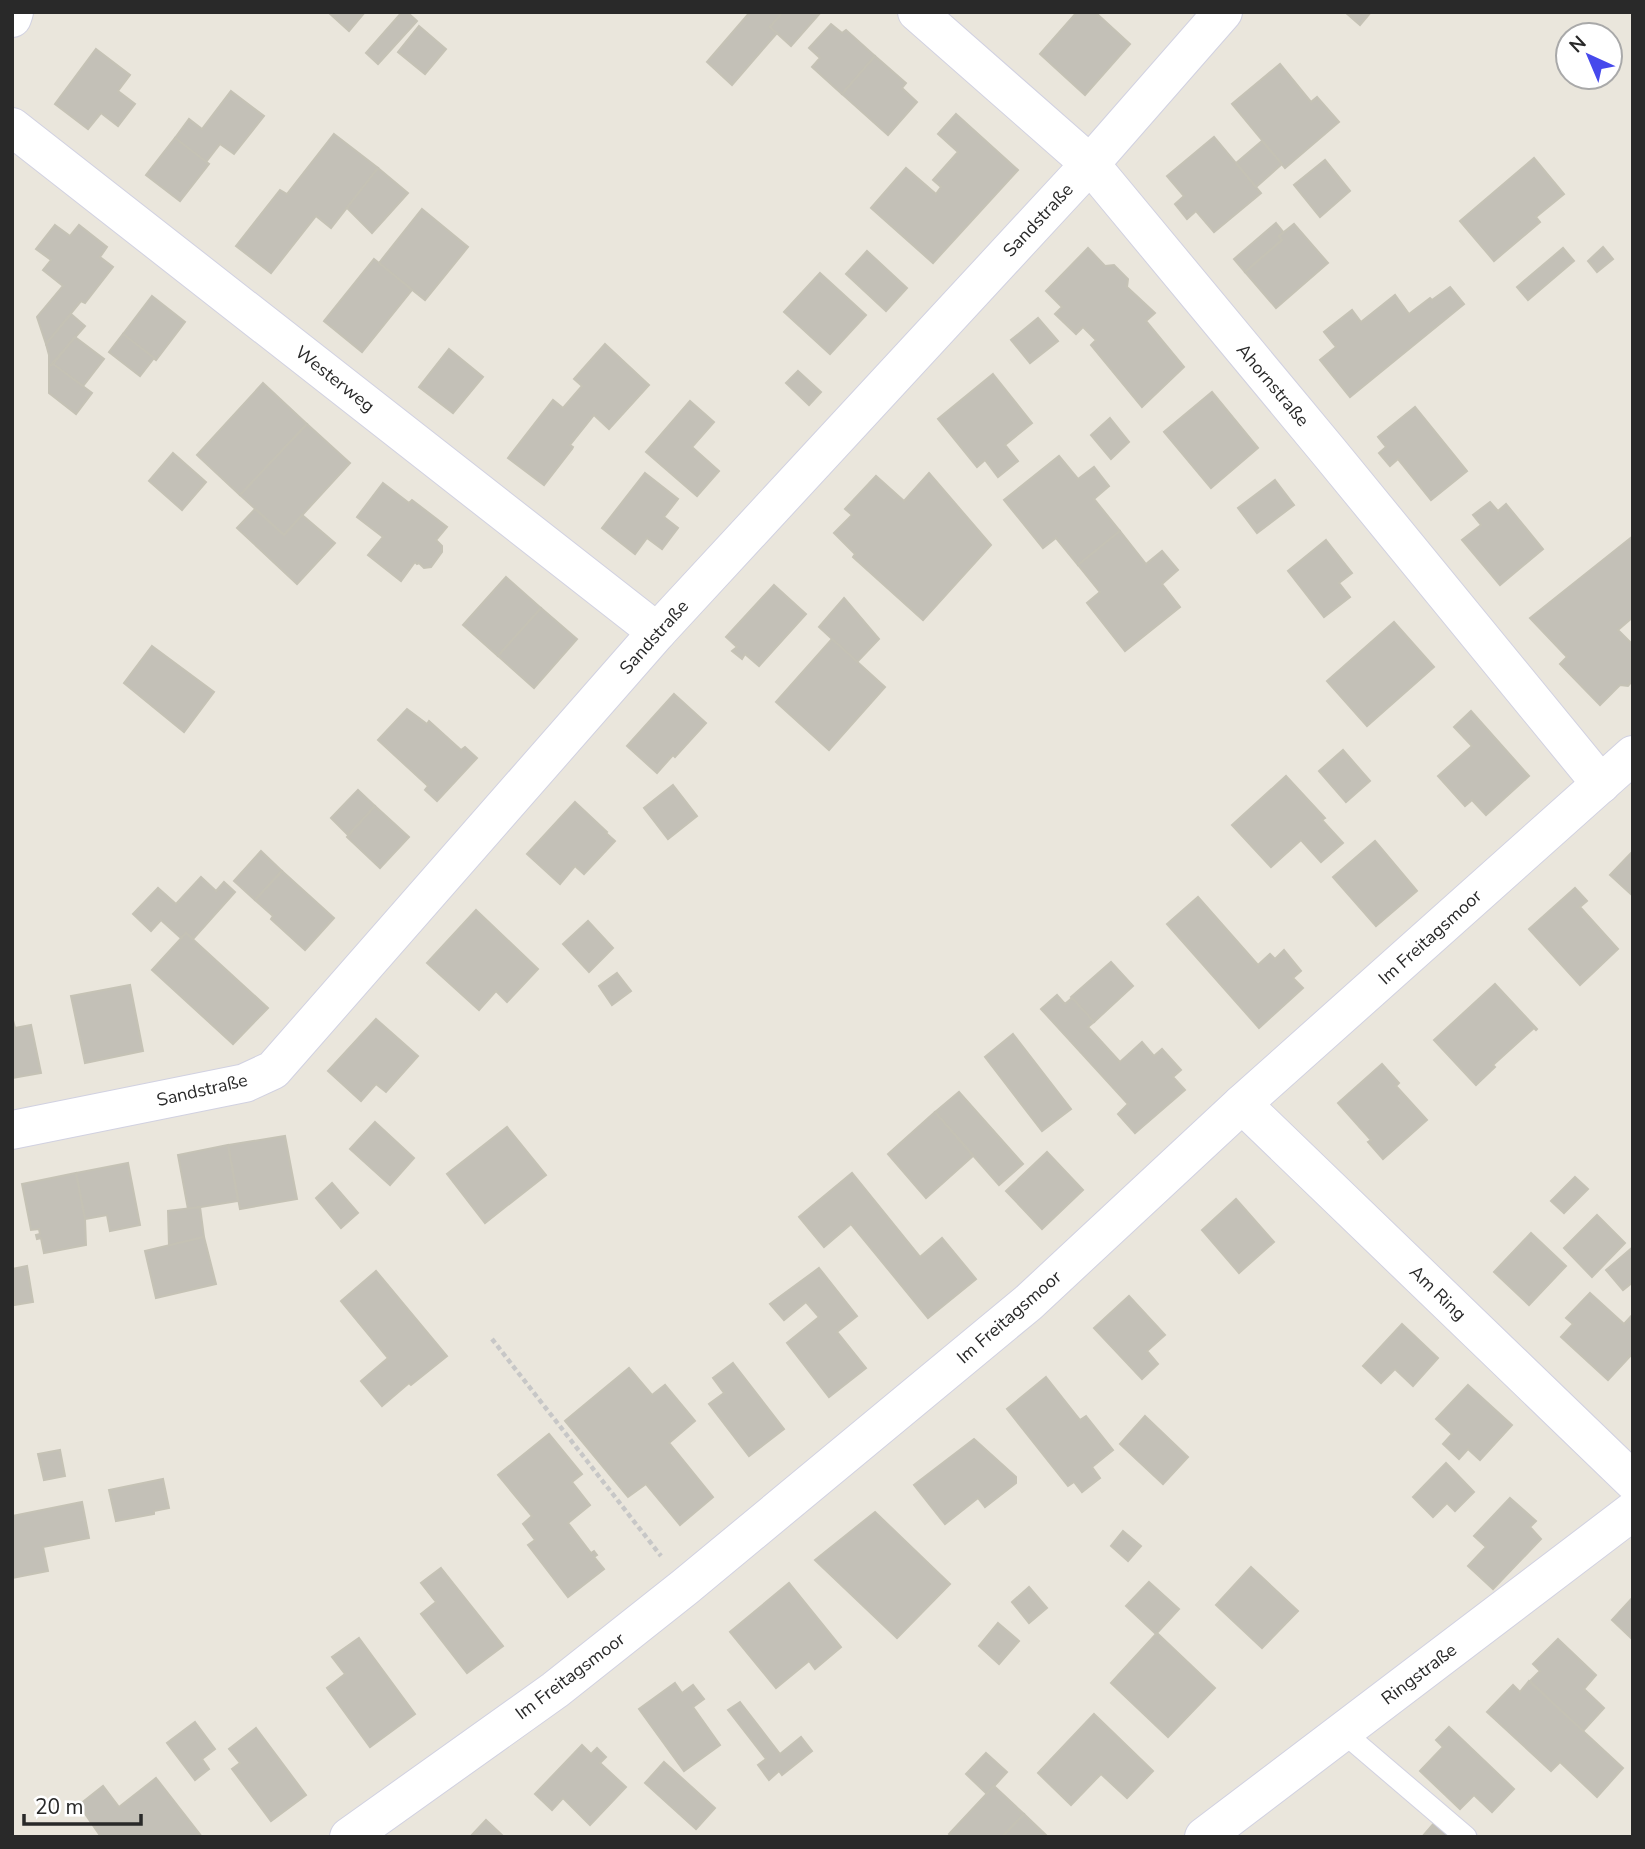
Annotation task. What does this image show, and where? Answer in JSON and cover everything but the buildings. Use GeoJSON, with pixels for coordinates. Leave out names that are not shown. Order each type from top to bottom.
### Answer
{"type":"FeatureCollection","features":[{"type":"Feature","properties":{"kind":"street"},"geometry":{"type":"LineString","coordinates":[[12,18],[14,12]]}},
{"type":"Feature","properties":{"kind":"street","name":"Ahornstraße"},"geometry":{"type":"LineString","coordinates":[[917,12],[1090,164],[1601,784]]}},
{"type":"Feature","properties":{"kind":"street","name":"Sandstraße"},"geometry":{"type":"LineString","coordinates":[[12,1130],[245,1083],[273,1070],[657,632],[1090,164],[1223,12]]}},
{"type":"Feature","properties":{"kind":"street","name":"Westerweg"},"geometry":{"type":"LineString","coordinates":[[12,127],[657,632]]}},
{"type":"Feature","properties":{"kind":"street","name":"Im Freitagsmoor"},"geometry":{"type":"LineString","coordinates":[[349,1837],[555,1690],[685,1587],[1028,1303],[1242,1104],[1633,754]]}},
{"type":"Feature","properties":{"kind":"street","name":"Am Ring"},"geometry":{"type":"LineString","coordinates":[[1242,1104],[1633,1481]]}},
{"type":"Feature","properties":{"kind":"street","name":"Ringstraße"},"geometry":{"type":"LineString","coordinates":[[1204,1837],[1633,1511]]}},
{"type":"Feature","properties":{"kind":"lane"},"geometry":{"type":"LineString","coordinates":[[1343,1732],[1466,1837]]}},
{"type":"Feature","properties":{"kind":"path"},"geometry":{"type":"LineString","coordinates":[[492,1339],[685,1587]]}}]}
